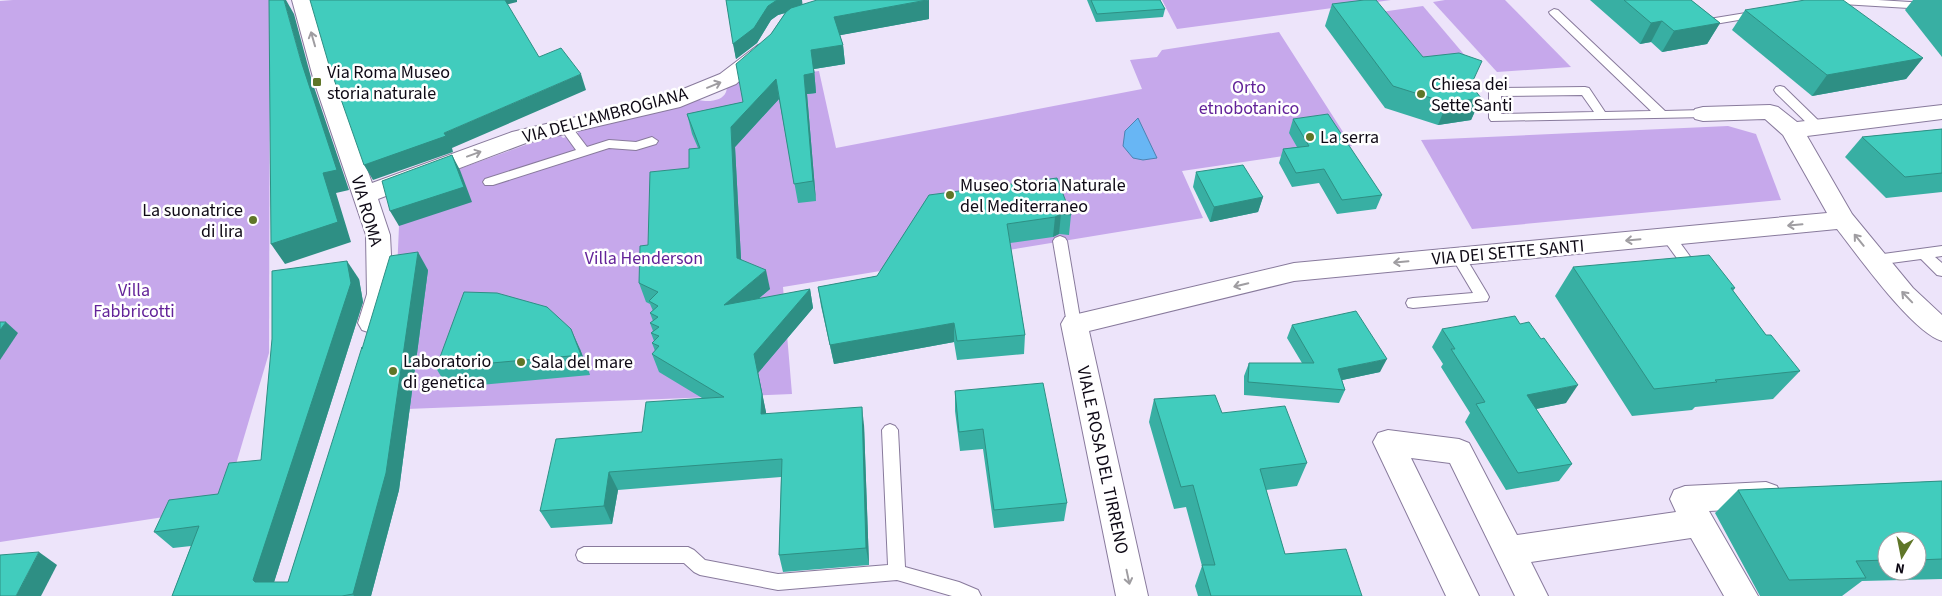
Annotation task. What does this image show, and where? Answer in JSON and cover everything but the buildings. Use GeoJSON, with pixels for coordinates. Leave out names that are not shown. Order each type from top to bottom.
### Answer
{"type":"FeatureCollection","features":[{"type":"Feature","properties":{"kind":"street","name":"VIA ROMA"},"geometry":{"type":"LineString","coordinates":[[302,0],[363,195],[378,235],[380,294],[362,351]]}},
{"type":"Feature","properties":{"kind":"street","name":"VIA DELL'AMBROGIANA"},"geometry":{"type":"LineString","coordinates":[[363,195],[520,137],[672,102],[728,79],[766,48],[775,34]]}},
{"type":"Feature","properties":{"kind":"street"},"geometry":{"type":"LineString","coordinates":[[1703,114],[1770,112],[1792,130],[1843,220],[1904,295],[1942,331]]}},
{"type":"Feature","properties":{"kind":"street"},"geometry":{"type":"LineString","coordinates":[[1792,130],[1942,112]]}},
{"type":"Feature","properties":{"kind":"street","name":"VIA DEI SETTE SANTI"},"geometry":{"type":"LineString","coordinates":[[1074,324],[1294,272],[1843,220]]}},
{"type":"Feature","properties":{"kind":"street","name":"VIALE ROSA DEL TIRRENO"},"geometry":{"type":"LineString","coordinates":[[1074,324],[1132,596]]}},
{"type":"Feature","properties":{"kind":"street"},"geometry":{"type":"LineString","coordinates":[[1463,596],[1388,442],[1459,452],[1532,596]]}},
{"type":"Feature","properties":{"kind":"street"},"geometry":{"type":"LineString","coordinates":[[1742,596],[1685,499],[1794,494]]}},
{"type":"Feature","properties":{"kind":"street"},"geometry":{"type":"LineString","coordinates":[[1508,551],[1699,523]]}},
{"type":"Feature","properties":{"kind":"lane"},"geometry":{"type":"LineString","coordinates":[[1814,6],[1842,1],[1942,7]]}},
{"type":"Feature","properties":{"kind":"lane"},"geometry":{"type":"LineString","coordinates":[[1554,12],[1662,115]]}},
{"type":"Feature","properties":{"kind":"lane"},"geometry":{"type":"LineString","coordinates":[[1709,22],[1766,13]]}},
{"type":"Feature","properties":{"kind":"lane"},"geometry":{"type":"LineString","coordinates":[[1780,90],[1818,127]]}},
{"type":"Feature","properties":{"kind":"lane"},"geometry":{"type":"LineString","coordinates":[[1602,116],[1585,91],[1495,92],[1495,118],[1662,115],[1703,114]]}},
{"type":"Feature","properties":{"kind":"lane"},"geometry":{"type":"LineString","coordinates":[[564,126],[584,152]]}},
{"type":"Feature","properties":{"kind":"lane"},"geometry":{"type":"LineString","coordinates":[[489,182],[609,144],[636,146],[652,141]]}},
{"type":"Feature","properties":{"kind":"lane"},"geometry":{"type":"LineString","coordinates":[[1668,236],[1684,258]]}},
{"type":"Feature","properties":{"kind":"lane"},"geometry":{"type":"LineString","coordinates":[[1060,241],[1074,324]]}},
{"type":"Feature","properties":{"kind":"lane"},"geometry":{"type":"LineString","coordinates":[[1876,260],[1942,252]]}},
{"type":"Feature","properties":{"kind":"lane"},"geometry":{"type":"LineString","coordinates":[[1924,254],[1942,271]]}},
{"type":"Feature","properties":{"kind":"lane"},"geometry":{"type":"LineString","coordinates":[[1413,303],[1482,297],[1458,256]]}},
{"type":"Feature","properties":{"kind":"lane"},"geometry":{"type":"LineString","coordinates":[[890,430],[896,572]]}},
{"type":"Feature","properties":{"kind":"lane"},"geometry":{"type":"LineString","coordinates":[[584,555],[688,555],[700,567],[778,582],[896,572],[958,590],[972,596]]}},
{"type":"Feature","properties":{"kind":"green space","name":"Villa Fabbricotti"},"geometry":{"type":"Polygon","coordinates":[[[270,0],[269,353],[223,508],[0,542],[0,1],[270,0]]]}},
{"type":"Feature","properties":{"kind":"green space"},"geometry":{"type":"Polygon","coordinates":[[[1162,0],[1391,0],[1177,29],[1162,0]]]}},
{"type":"Feature","properties":{"kind":"green space"},"geometry":{"type":"Polygon","coordinates":[[[1445,0],[1505,0],[1571,67],[1497,72],[1433,2],[1445,0]]]}},
{"type":"Feature","properties":{"kind":"green space"},"geometry":{"type":"Polygon","coordinates":[[[1423,6],[1473,65],[1422,72],[1374,13],[1423,6]]]}},
{"type":"Feature","properties":{"kind":"green space","name":"Villa Henderson"},"geometry":{"type":"Polygon","coordinates":[[[1279,32],[1352,146],[1182,171],[1203,218],[783,287],[792,394],[355,411],[397,272],[399,226],[389,192],[550,136],[560,135],[563,138],[578,133],[581,125],[693,97],[705,101],[716,100],[724,96],[727,84],[747,77],[819,71],[836,148],[1142,89],[1130,60],[1157,57],[1162,50],[1279,32]]]}},
{"type":"Feature","properties":{"kind":"green space"},"geometry":{"type":"Polygon","coordinates":[[[1728,126],[1756,134],[1781,200],[1472,229],[1421,140],[1728,126]]]}},
{"type":"Feature","properties":{"kind":"water"},"geometry":{"type":"Polygon","coordinates":[[[1138,118],[1157,158],[1143,160],[1133,158],[1123,146],[1125,131],[1138,118]]]}},
{"type":"Feature","properties":{"kind":"place","name":"Via Roma Museo storia naturale"},"geometry":{"type":"Point","coordinates":[317,82]}},
{"type":"Feature","properties":{"kind":"place","name":"Chiesa dei Sette Santi"},"geometry":{"type":"Point","coordinates":[1421,94]}},
{"type":"Feature","properties":{"kind":"place","name":"La serra"},"geometry":{"type":"Point","coordinates":[1310,137]}},
{"type":"Feature","properties":{"kind":"place","name":"Museo Storia Naturale del Mediterraneo"},"geometry":{"type":"Point","coordinates":[950,195]}},
{"type":"Feature","properties":{"kind":"place","name":"La suonatrice di lira"},"geometry":{"type":"Point","coordinates":[253,220]}},
{"type":"Feature","properties":{"kind":"place","name":"Sala del mare"},"geometry":{"type":"Point","coordinates":[521,362]}},
{"type":"Feature","properties":{"kind":"place","name":"Laboratorio di genetica"},"geometry":{"type":"Point","coordinates":[393,371]}},
{"type":"Feature","properties":{"kind":"park label","name":"Orto etnobotanico"},"geometry":{"type":"Point","coordinates":[1249,97]}}]}
